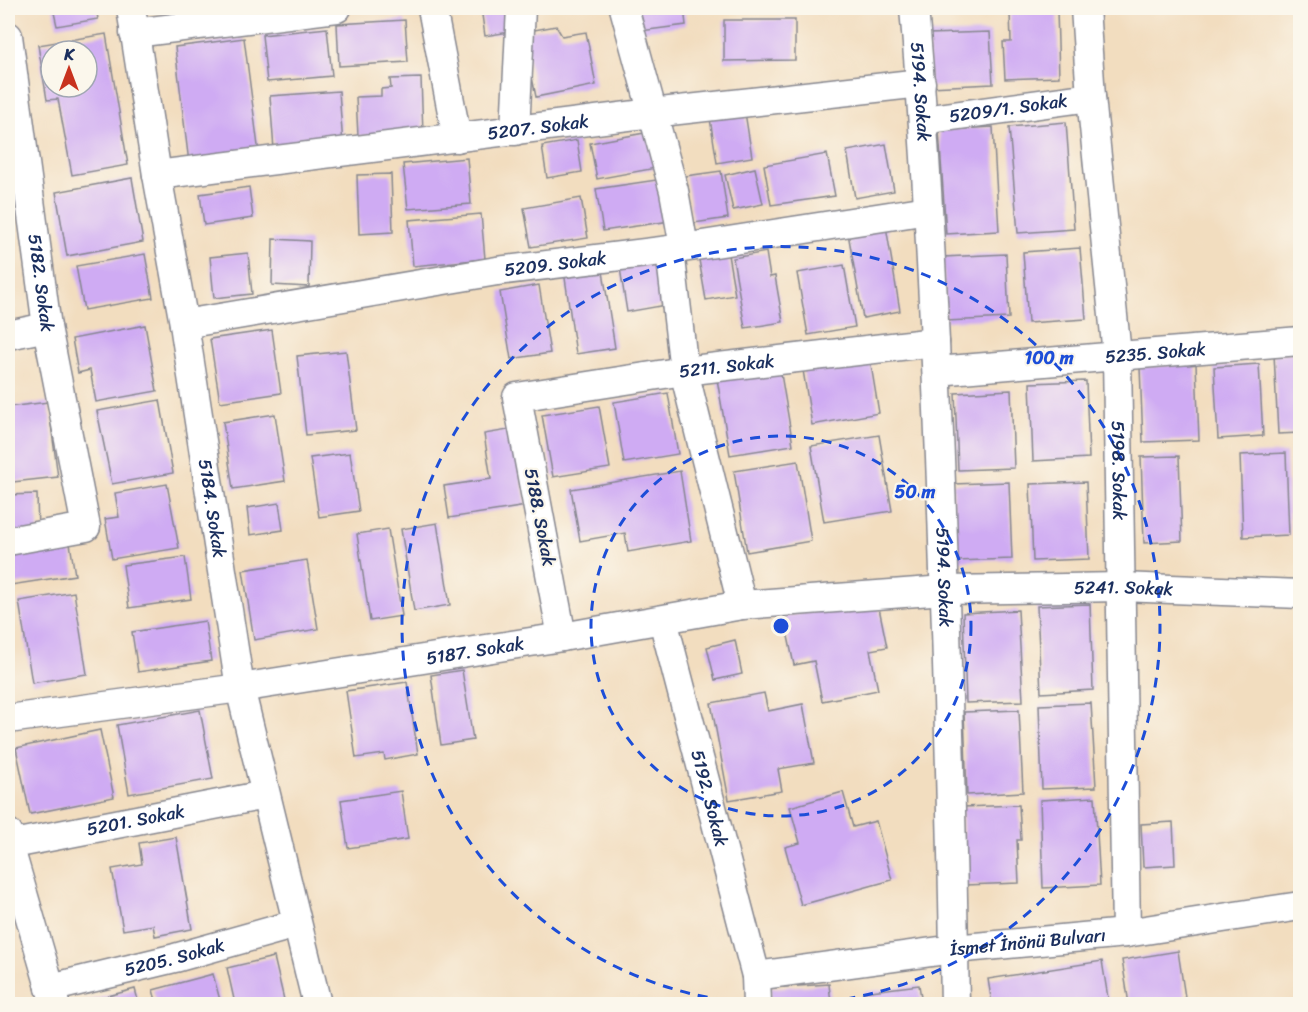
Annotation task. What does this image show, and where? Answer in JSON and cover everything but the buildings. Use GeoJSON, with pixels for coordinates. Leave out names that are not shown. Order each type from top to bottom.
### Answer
{"type":"FeatureCollection","features":[{"type":"Feature","properties":{"kind":"street"},"geometry":{"type":"LineString","coordinates":[[132,20],[337,8]]}},
{"type":"Feature","properties":{"kind":"street"},"geometry":{"type":"LineString","coordinates":[[432,8],[457,138]]}},
{"type":"Feature","properties":{"kind":"street"},"geometry":{"type":"LineString","coordinates":[[515,131],[521,8]]}},
{"type":"Feature","properties":{"kind":"street"},"geometry":{"type":"LineString","coordinates":[[624,8],[674,191],[684,371],[742,605]]}},
{"type":"Feature","properties":{"kind":"street","name":"5194. Sokak"},"geometry":{"type":"LineString","coordinates":[[914,8],[921,83],[936,342],[945,590],[955,1005]]}},
{"type":"Feature","properties":{"kind":"street","name":"5198. Sokak"},"geometry":{"type":"LineString","coordinates":[[1085,8],[1091,97],[1116,355],[1126,933]]}},
{"type":"Feature","properties":{"kind":"street","name":"5184. Sokak"},"geometry":{"type":"LineString","coordinates":[[132,20],[240,687],[317,1005]]}},
{"type":"Feature","properties":{"kind":"street","name":"5182. Sokak"},"geometry":{"type":"LineString","coordinates":[[8,36],[47,327],[86,527],[8,541]]}},
{"type":"Feature","properties":{"kind":"street","name":"5207. Sokak"},"geometry":{"type":"LineString","coordinates":[[157,175],[652,113],[921,83]]}},
{"type":"Feature","properties":{"kind":"street","name":"5209/1. Sokak"},"geometry":{"type":"LineString","coordinates":[[923,120],[1091,97]]}},
{"type":"Feature","properties":{"kind":"street","name":"5209. Sokak"},"geometry":{"type":"LineString","coordinates":[[183,324],[497,271],[677,249],[928,210]]}},
{"type":"Feature","properties":{"kind":"street"},"geometry":{"type":"LineString","coordinates":[[8,335],[47,327]]}},
{"type":"Feature","properties":{"kind":"street","name":"5235. Sokak"},"geometry":{"type":"LineString","coordinates":[[937,371],[1300,341]]}},
{"type":"Feature","properties":{"kind":"street","name":"5211. Sokak"},"geometry":{"type":"LineString","coordinates":[[517,397],[684,371],[936,342]]}},
{"type":"Feature","properties":{"kind":"street","name":"5188. Sokak"},"geometry":{"type":"LineString","coordinates":[[517,397],[562,637]]}},
{"type":"Feature","properties":{"kind":"street","name":"5241. Sokak"},"geometry":{"type":"LineString","coordinates":[[945,590],[1120,587],[1300,594]]}},
{"type":"Feature","properties":{"kind":"street","name":"5187. Sokak"},"geometry":{"type":"LineString","coordinates":[[8,719],[240,687],[562,637],[742,605],[945,590]]}},
{"type":"Feature","properties":{"kind":"street","name":"5192. Sokak"},"geometry":{"type":"LineString","coordinates":[[663,620],[756,976],[757,1005]]}},
{"type":"Feature","properties":{"kind":"street","name":"5201. Sokak"},"geometry":{"type":"LineString","coordinates":[[8,841],[265,795]]}},
{"type":"Feature","properties":{"kind":"street"},"geometry":{"type":"LineString","coordinates":[[8,841],[52,996]]}},
{"type":"Feature","properties":{"kind":"street","name":"İsmet İnönü Bulvarı"},"geometry":{"type":"LineString","coordinates":[[756,976],[954,950],[1126,933],[1300,906]]}},
{"type":"Feature","properties":{"kind":"street","name":"5205. Sokak"},"geometry":{"type":"LineString","coordinates":[[52,996],[296,924]]}}]}
